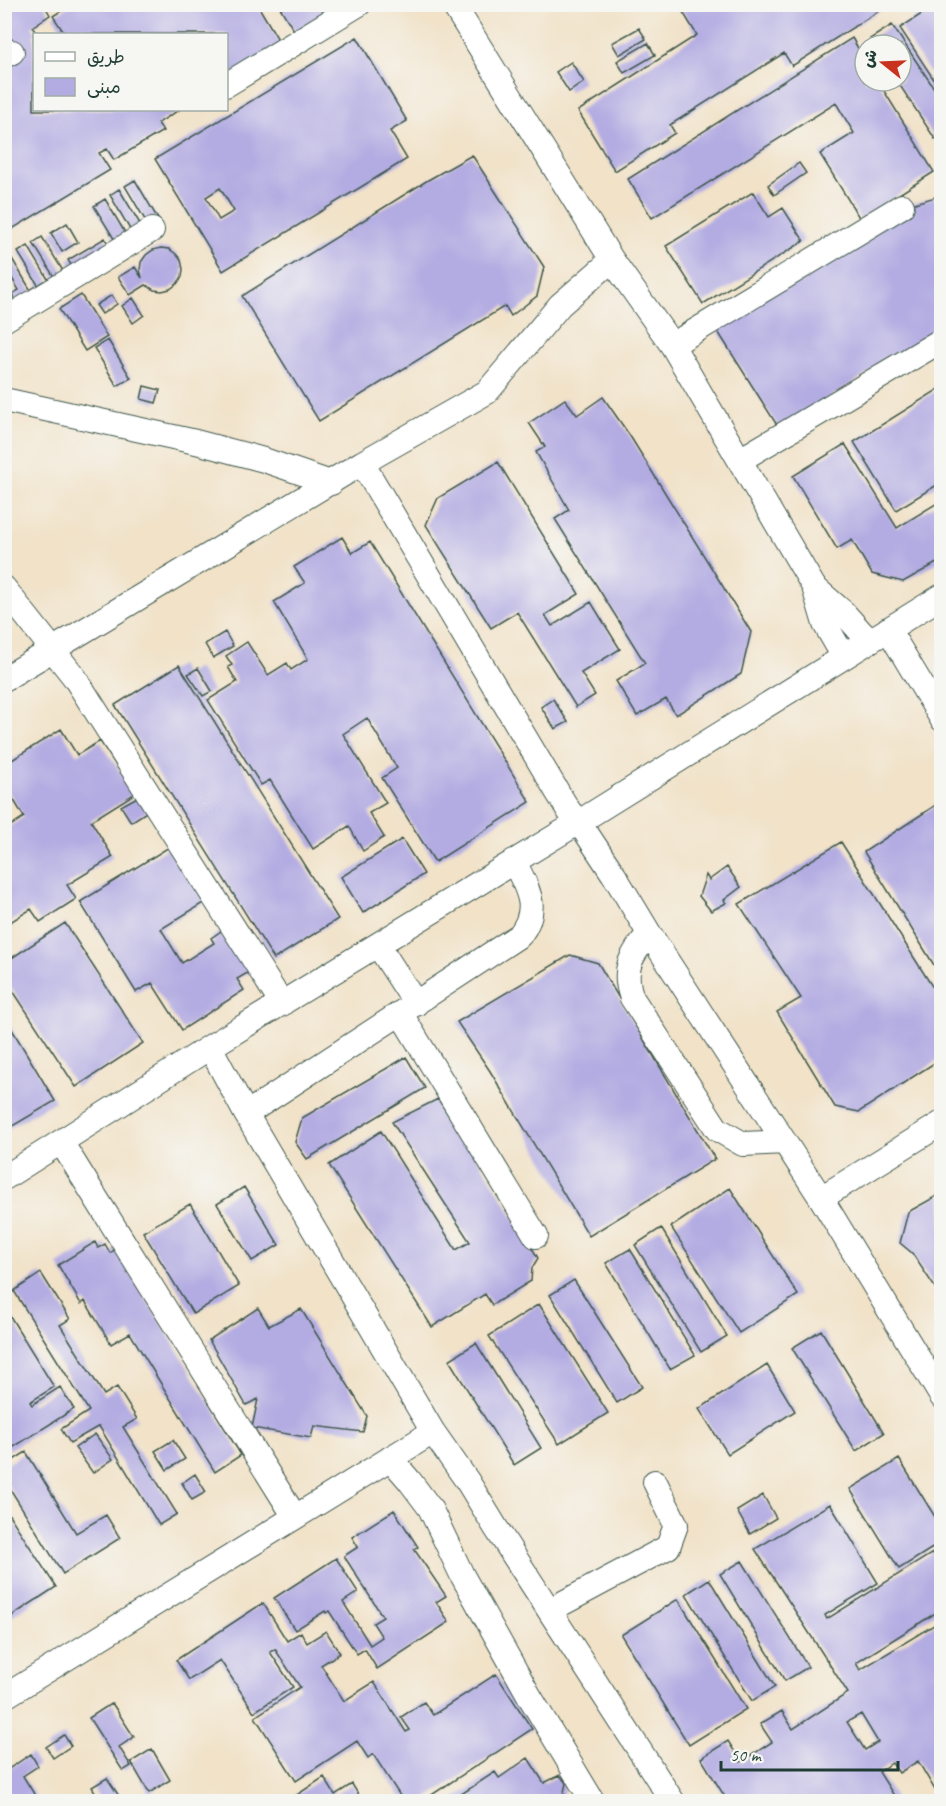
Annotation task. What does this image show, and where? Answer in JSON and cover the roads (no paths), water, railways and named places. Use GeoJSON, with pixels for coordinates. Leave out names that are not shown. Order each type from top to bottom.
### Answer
{"type":"FeatureCollection","features":[{"type":"Feature","properties":{"kind":"street"},"geometry":{"type":"LineString","coordinates":[[228,85],[359,4]]}},
{"type":"Feature","properties":{"kind":"street"},"geometry":{"type":"LineString","coordinates":[[455,5],[612,260],[672,345],[814,587],[825,624],[844,657]]}},
{"type":"Feature","properties":{"kind":"street"},"geometry":{"type":"LineString","coordinates":[[672,345],[902,206]]}},
{"type":"Feature","properties":{"kind":"street"},"geometry":{"type":"LineString","coordinates":[[4,320],[152,230]]}},
{"type":"Feature","properties":{"kind":"street"},"geometry":{"type":"LineString","coordinates":[[4,679],[362,463],[487,392],[560,305],[612,260]]}},
{"type":"Feature","properties":{"kind":"street"},"geometry":{"type":"LineString","coordinates":[[740,460],[942,340]]}},
{"type":"Feature","properties":{"kind":"street"},"geometry":{"type":"LineString","coordinates":[[4,400],[196,442],[264,460],[331,483]]}},
{"type":"Feature","properties":{"kind":"street"},"geometry":{"type":"LineString","coordinates":[[362,463],[569,811],[579,822],[821,1198],[942,1397]]}},
{"type":"Feature","properties":{"kind":"street"},"geometry":{"type":"LineString","coordinates":[[814,587],[843,612],[878,635],[942,719]]}},
{"type":"Feature","properties":{"kind":"street"},"geometry":{"type":"LineString","coordinates":[[4,588],[75,678],[282,1004]]}},
{"type":"Feature","properties":{"kind":"street"},"geometry":{"type":"LineString","coordinates":[[4,1178],[210,1047],[579,822],[942,596]]}},
{"type":"Feature","properties":{"kind":"street"},"geometry":{"type":"LineString","coordinates":[[246,1114],[520,935],[527,926],[532,904],[514,861]]}},
{"type":"Feature","properties":{"kind":"street"},"geometry":{"type":"LineString","coordinates":[[649,933],[632,954],[627,968],[632,998],[644,1017],[717,1129],[743,1144],[785,1142]]}},
{"type":"Feature","properties":{"kind":"street"},"geometry":{"type":"LineString","coordinates":[[378,945],[408,1009],[536,1236]]}},
{"type":"Feature","properties":{"kind":"street"},"geometry":{"type":"LineString","coordinates":[[210,1047],[246,1114],[433,1432],[468,1482],[673,1802]]}},
{"type":"Feature","properties":{"kind":"street"},"geometry":{"type":"LineString","coordinates":[[821,1198],[942,1123]]}},
{"type":"Feature","properties":{"kind":"street"},"geometry":{"type":"LineString","coordinates":[[61,1142],[295,1517]]}},
{"type":"Feature","properties":{"kind":"street"},"geometry":{"type":"LineString","coordinates":[[4,1697],[433,1432]]}},
{"type":"Feature","properties":{"kind":"street"},"geometry":{"type":"LineString","coordinates":[[390,1458],[430,1508],[462,1575],[530,1697],[593,1802]]}},
{"type":"Feature","properties":{"kind":"street"},"geometry":{"type":"LineString","coordinates":[[550,1610],[668,1547],[676,1525],[655,1482]]}}]}
